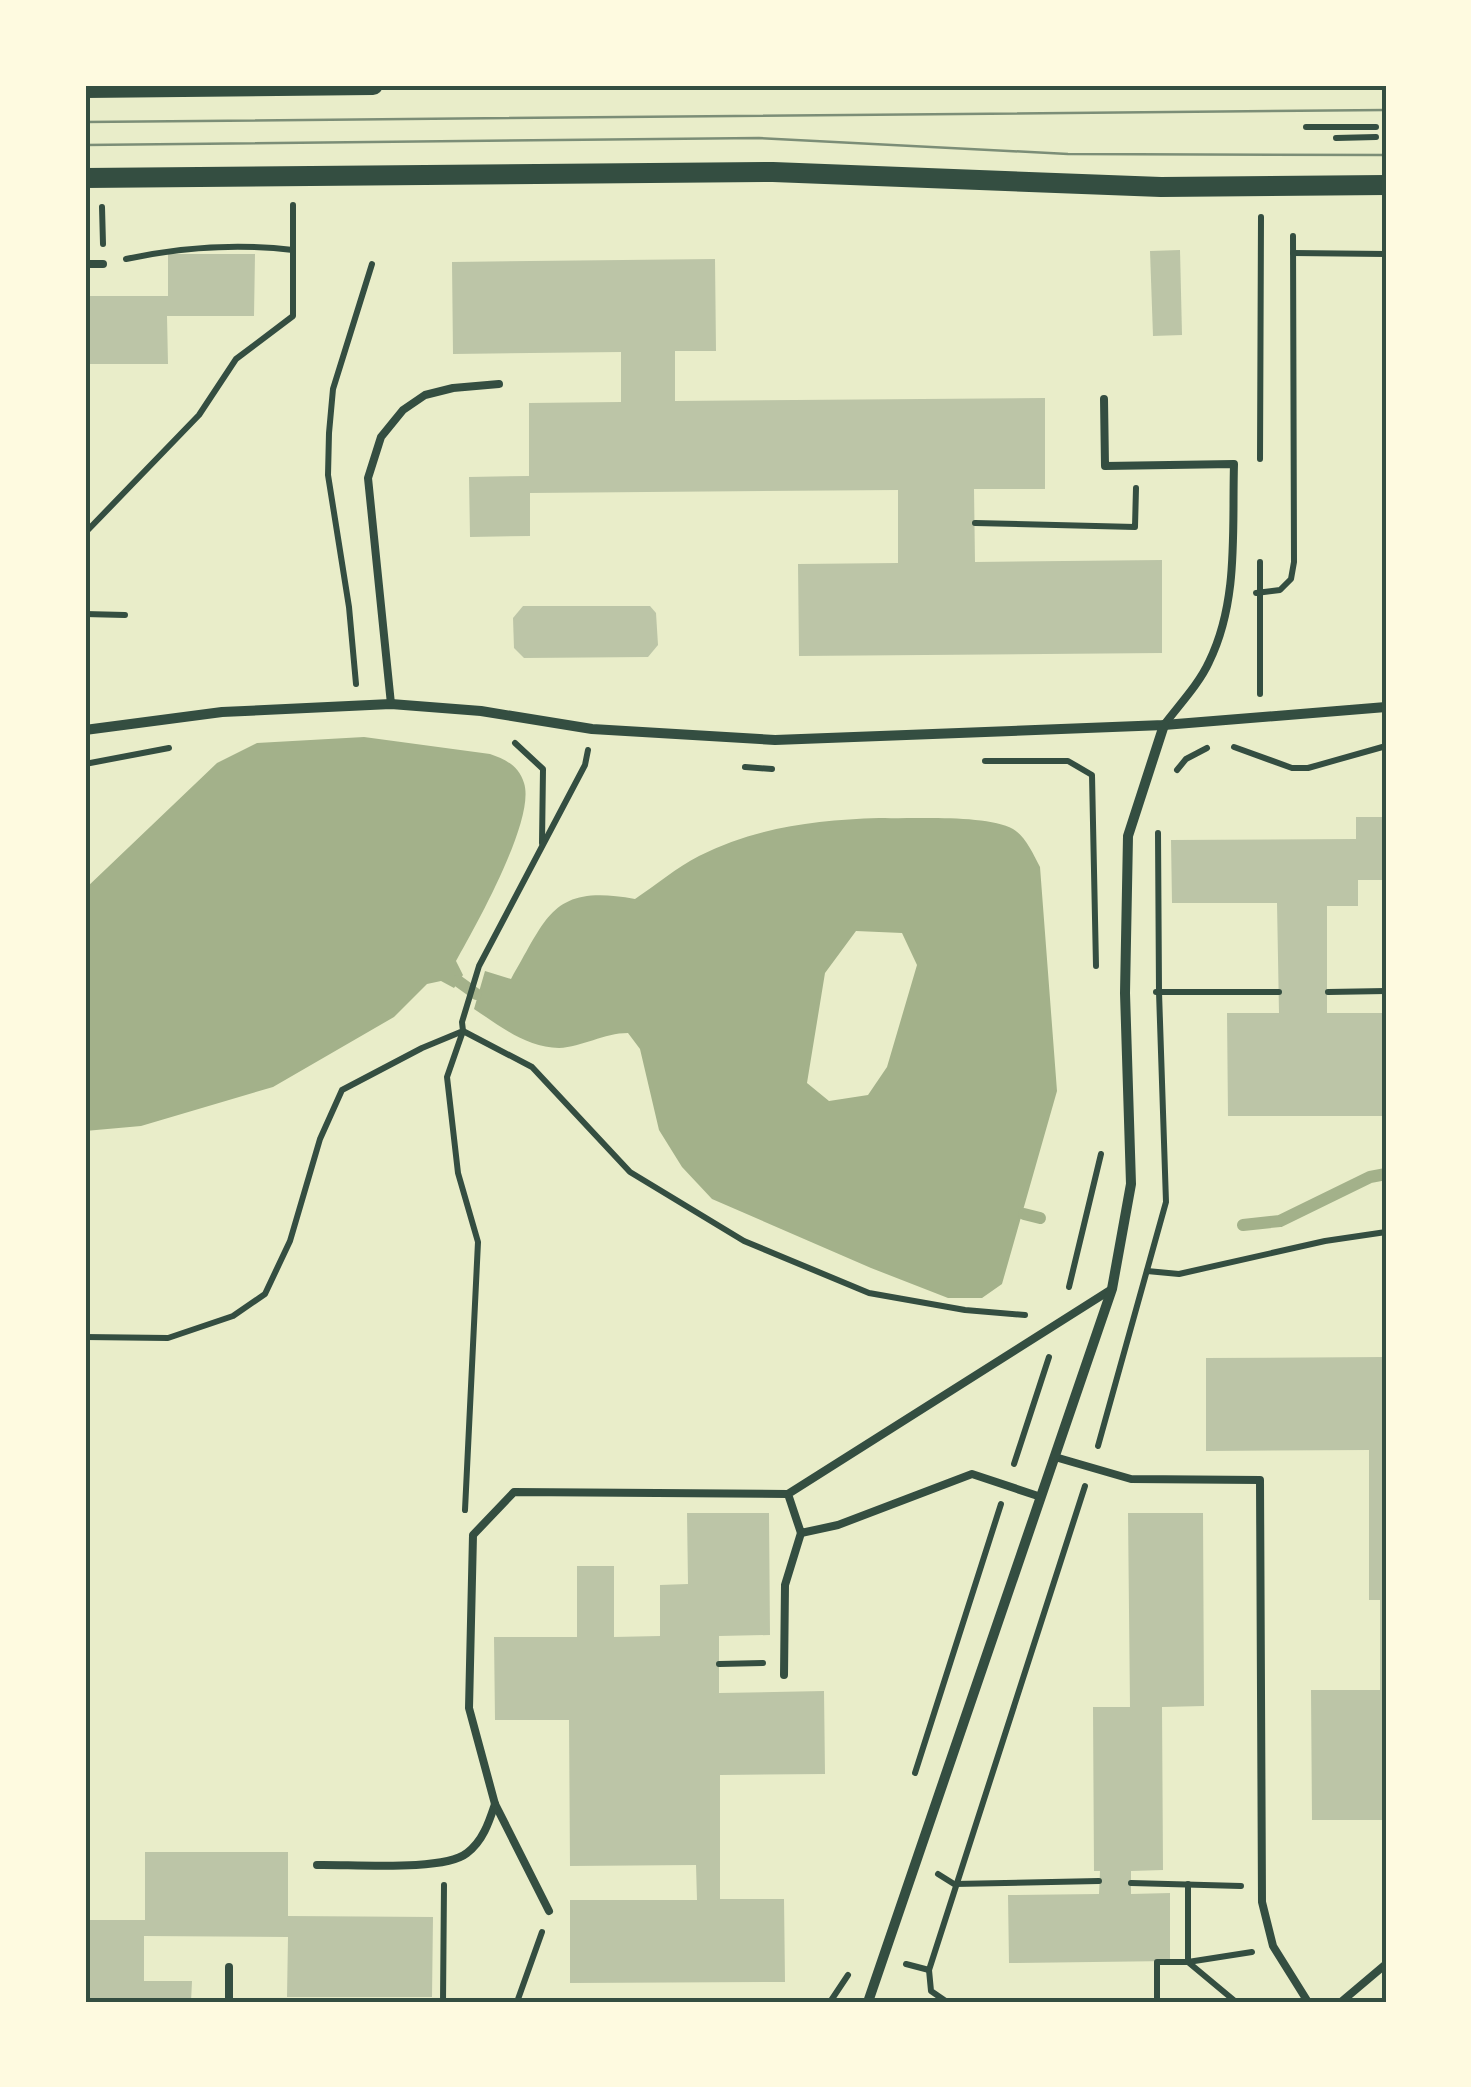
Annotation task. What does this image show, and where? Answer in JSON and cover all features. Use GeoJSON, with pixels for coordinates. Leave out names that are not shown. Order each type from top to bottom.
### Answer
{"type":"FeatureCollection","features":[{"type":"Feature","properties":{"kind":"main road"},"geometry":{"type":"LineString","coordinates":[[85,88],[373,85]]}},
{"type":"Feature","properties":{"kind":"main road"},"geometry":{"type":"LineString","coordinates":[[93,178],[774,172],[1161,187],[1386,185]]}},
{"type":"Feature","properties":{"kind":"street"},"geometry":{"type":"LineString","coordinates":[[85,730],[222,712],[392,704],[481,711],[592,730],[775,740],[1164,725],[1386,707]]}},
{"type":"Feature","properties":{"kind":"street"},"geometry":{"type":"LineString","coordinates":[[868,2002],[1112,1288],[1131,1184],[1125,992],[1128,836],[1164,725]]}},
{"type":"Feature","properties":{"kind":"lane"},"geometry":{"type":"LineString","coordinates":[[85,264],[103,264]]}},
{"type":"Feature","properties":{"kind":"lane"},"geometry":{"type":"LineString","coordinates":[[392,704],[368,478],[382,437],[403,410],[425,395],[499,384]]}},
{"type":"Feature","properties":{"kind":"lane"},"geometry":{"type":"LineString","coordinates":[[1104,399],[1105,466],[1234,464],[1230,598],[1224,622],[1208,665],[1164,725]]}},
{"type":"Feature","properties":{"kind":"lane"},"geometry":{"type":"LineString","coordinates":[[549,1910],[495,1804],[470,1708],[473,1535],[514,1492],[788,1494],[1112,1288]]}},
{"type":"Feature","properties":{"kind":"lane"},"geometry":{"type":"LineString","coordinates":[[1054,1458],[1132,1479],[1260,1480],[1262,1887],[1273,1946],[1308,2002]]}},
{"type":"Feature","properties":{"kind":"lane"},"geometry":{"type":"LineString","coordinates":[[801,1533],[838,1525],[972,1474],[1041,1497]]}},
{"type":"Feature","properties":{"kind":"lane"},"geometry":{"type":"LineString","coordinates":[[784,1674],[785,1584],[801,1533],[788,1494]]}},
{"type":"Feature","properties":{"kind":"lane"},"geometry":{"type":"LineString","coordinates":[[317,1865],[444,1864],[467,1853],[486,1831],[495,1804]]}},
{"type":"Feature","properties":{"kind":"lane"},"geometry":{"type":"LineString","coordinates":[[1340,2002],[1386,1964]]}},
{"type":"Feature","properties":{"kind":"lane"},"geometry":{"type":"LineString","coordinates":[[229,1966],[229,2002]]}},
{"type":"Feature","properties":{"kind":"path"},"geometry":{"type":"LineString","coordinates":[[1306,127],[1376,127]]}},
{"type":"Feature","properties":{"kind":"path"},"geometry":{"type":"LineString","coordinates":[[1336,138],[1376,137]]}},
{"type":"Feature","properties":{"kind":"path"},"geometry":{"type":"LineString","coordinates":[[85,533],[199,414],[236,359],[294,316],[293,176]]}},
{"type":"Feature","properties":{"kind":"path"},"geometry":{"type":"LineString","coordinates":[[93,178],[103,264],[162,251],[244,244],[293,250]]}},
{"type":"Feature","properties":{"kind":"path"},"geometry":{"type":"LineString","coordinates":[[1260,476],[1261,186]]}},
{"type":"Feature","properties":{"kind":"path"},"geometry":{"type":"LineString","coordinates":[[1270,592],[1280,590],[1291,579],[1294,562],[1293,236]]}},
{"type":"Feature","properties":{"kind":"path"},"geometry":{"type":"LineString","coordinates":[[1293,253],[1386,254]]}},
{"type":"Feature","properties":{"kind":"path"},"geometry":{"type":"LineString","coordinates":[[974,523],[1135,528],[1136,466]]}},
{"type":"Feature","properties":{"kind":"path"},"geometry":{"type":"LineString","coordinates":[[1260,554],[1260,715]]}},
{"type":"Feature","properties":{"kind":"path"},"geometry":{"type":"LineString","coordinates":[[85,614],[125,615]]}},
{"type":"Feature","properties":{"kind":"path"},"geometry":{"type":"LineString","coordinates":[[473,1535],[465,1514],[478,1242],[458,1173],[447,1077],[480,966],[585,765],[592,730]]}},
{"type":"Feature","properties":{"kind":"path"},"geometry":{"type":"LineString","coordinates":[[497,741],[533,745]]}},
{"type":"Feature","properties":{"kind":"path"},"geometry":{"type":"LineString","coordinates":[[515,743],[543,769],[542,849]]}},
{"type":"Feature","properties":{"kind":"path"},"geometry":{"type":"LineString","coordinates":[[85,764],[181,746]]}},
{"type":"Feature","properties":{"kind":"path"},"geometry":{"type":"LineString","coordinates":[[1171,777],[1186,759],[1207,748],[1238,747],[1292,768],[1308,768],[1386,746]]}},
{"type":"Feature","properties":{"kind":"path"},"geometry":{"type":"LineString","coordinates":[[570,749],[607,753]]}},
{"type":"Feature","properties":{"kind":"path"},"geometry":{"type":"LineString","coordinates":[[978,761],[1068,761],[1092,775],[1096,967]]}},
{"type":"Feature","properties":{"kind":"path"},"geometry":{"type":"LineString","coordinates":[[742,767],[779,768]]}},
{"type":"Feature","properties":{"kind":"path"},"geometry":{"type":"LineString","coordinates":[[948,2002],[932,1991],[929,1970],[1090,1470],[1150,1270],[1166,1202],[1158,818]]}},
{"type":"Feature","properties":{"kind":"path"},"geometry":{"type":"LineString","coordinates":[[1125,992],[1279,992]]}},
{"type":"Feature","properties":{"kind":"path"},"geometry":{"type":"LineString","coordinates":[[1328,992],[1386,992]]}},
{"type":"Feature","properties":{"kind":"path"},"geometry":{"type":"LineString","coordinates":[[462,1027],[532,1067],[630,1172],[744,1241],[870,1293],[966,1310],[1061,1318]]}},
{"type":"Feature","properties":{"kind":"path"},"geometry":{"type":"LineString","coordinates":[[85,1337],[168,1338],[232,1316],[265,1294],[290,1241],[320,1139],[342,1090],[462,1027]]}},
{"type":"Feature","properties":{"kind":"path"},"geometry":{"type":"LineString","coordinates":[[912,1782],[1061,1318],[1101,1159],[1100,1140]]}},
{"type":"Feature","properties":{"kind":"path"},"geometry":{"type":"LineString","coordinates":[[1112,1288],[1150,1270],[1179,1274],[1339,1238],[1386,1232]]}},
{"type":"Feature","properties":{"kind":"path"},"geometry":{"type":"LineString","coordinates":[[719,1664],[760,1662]]}},
{"type":"Feature","properties":{"kind":"path"},"geometry":{"type":"LineString","coordinates":[[916,1862],[954,1884],[1100,1881]]}},
{"type":"Feature","properties":{"kind":"path"},"geometry":{"type":"LineString","coordinates":[[442,2002],[444,1864]]}},
{"type":"Feature","properties":{"kind":"path"},"geometry":{"type":"LineString","coordinates":[[1131,1883],[1262,1887]]}},
{"type":"Feature","properties":{"kind":"path"},"geometry":{"type":"LineString","coordinates":[[1188,1884],[1188,1962]]}},
{"type":"Feature","properties":{"kind":"path"},"geometry":{"type":"LineString","coordinates":[[517,2002],[549,1910]]}},
{"type":"Feature","properties":{"kind":"path"},"geometry":{"type":"LineString","coordinates":[[1158,2002],[1157,1962],[1188,1962],[1273,1946]]}},
{"type":"Feature","properties":{"kind":"path"},"geometry":{"type":"LineString","coordinates":[[1188,1962],[1236,2002]]}},
{"type":"Feature","properties":{"kind":"path"},"geometry":{"type":"LineString","coordinates":[[830,2002],[852,1970]]}},
{"type":"Feature","properties":{"kind":"shaded area"},"geometry":{"type":"Polygon","coordinates":[[[364,737],[490,754],[511,764],[524,783],[525,800],[513,846],[456,961],[463,975],[454,988],[441,981],[427,984],[394,1017],[273,1087],[141,1126],[85,1131],[85,889],[217,763],[257,743],[364,737]]]}},
{"type":"Feature","properties":{"kind":"shaded area"},"geometry":{"type":"Polygon","coordinates":[[[948,818],[1001,824],[1022,836],[1040,867],[1057,1091],[1002,1284],[982,1298],[948,1298],[712,1199],[682,1167],[659,1130],[640,1049],[628,1033],[568,1047],[547,1047],[514,1034],[474,1009],[485,971],[511,979],[545,922],[569,901],[586,896],[635,899],[691,860],[743,838],[810,823],[948,818]],[[856,931],[825,973],[807,1083],[829,1101],[868,1095],[887,1067],[917,965],[902,933],[856,931]]]}},
{"type":"Feature","properties":{"kind":"building"},"geometry":{"type":"Polygon","coordinates":[[[1180,250],[1182,335],[1153,336],[1150,251],[1180,250]]]}},
{"type":"Feature","properties":{"kind":"building"},"geometry":{"type":"Polygon","coordinates":[[[168,254],[255,254],[254,316],[167,316],[168,364],[85,364],[85,296],[168,296],[168,254]]]}},
{"type":"Feature","properties":{"kind":"building"},"geometry":{"type":"Polygon","coordinates":[[[715,259],[716,351],[675,351],[675,401],[1045,398],[1045,489],[974,489],[975,562],[1162,560],[1162,653],[799,656],[798,564],[898,563],[898,490],[530,493],[530,536],[470,537],[469,477],[529,476],[529,403],[621,402],[621,352],[453,354],[452,262],[715,259]]]}},
{"type":"Feature","properties":{"kind":"building"},"geometry":{"type":"Polygon","coordinates":[[[523,606],[650,606],[656,613],[658,645],[648,657],[524,658],[514,648],[513,618],[523,606]]]}},
{"type":"Feature","properties":{"kind":"building"},"geometry":{"type":"Polygon","coordinates":[[[1356,817],[1386,817],[1386,880],[1358,880],[1358,906],[1327,906],[1327,1013],[1386,1013],[1386,1116],[1228,1116],[1227,1013],[1279,1013],[1277,903],[1172,903],[1171,840],[1356,839],[1356,817]]]}},
{"type":"Feature","properties":{"kind":"building"},"geometry":{"type":"Polygon","coordinates":[[[1386,1357],[1386,1820],[1312,1820],[1311,1690],[1380,1690],[1380,1600],[1369,1600],[1369,1450],[1206,1451],[1206,1358],[1386,1357]]]}},
{"type":"Feature","properties":{"kind":"building"},"geometry":{"type":"Polygon","coordinates":[[[687,1513],[769,1513],[770,1635],[719,1636],[719,1693],[824,1691],[825,1774],[720,1775],[720,1899],[784,1899],[785,1982],[570,1983],[570,1900],[697,1900],[696,1865],[570,1866],[569,1720],[495,1720],[494,1637],[577,1637],[577,1566],[614,1566],[614,1637],[660,1636],[660,1585],[688,1584],[687,1513]]]}},
{"type":"Feature","properties":{"kind":"building"},"geometry":{"type":"Polygon","coordinates":[[[1128,1513],[1203,1513],[1204,1706],[1162,1707],[1163,1870],[1131,1871],[1131,1894],[1170,1893],[1170,1961],[1009,1963],[1008,1895],[1099,1894],[1100,1871],[1094,1871],[1093,1707],[1130,1707],[1128,1513]]]}},
{"type":"Feature","properties":{"kind":"building"},"geometry":{"type":"Polygon","coordinates":[[[145,1852],[288,1852],[288,1916],[433,1917],[432,1997],[287,1997],[288,1937],[144,1936],[144,1981],[192,1981],[191,2002],[85,2002],[85,1920],[145,1920],[145,1852]]]}},
{"type":"Feature","properties":{"kind":"waterway"},"geometry":{"type":"LineString","coordinates":[[458,981],[476,994]]}},
{"type":"Feature","properties":{"kind":"waterway"},"geometry":{"type":"LineString","coordinates":[[1243,1225],[1280,1221],[1370,1177],[1386,1174]]}},
{"type":"Feature","properties":{"kind":"waterway"},"geometry":{"type":"LineString","coordinates":[[1024,1214],[1040,1218]]}},
{"type":"Feature","properties":{"kind":"tram line"},"geometry":{"type":"LineString","coordinates":[[85,122],[1386,110]]}},
{"type":"Feature","properties":{"kind":"tram line"},"geometry":{"type":"LineString","coordinates":[[85,145],[759,138],[1068,154],[1386,155]]}}]}
